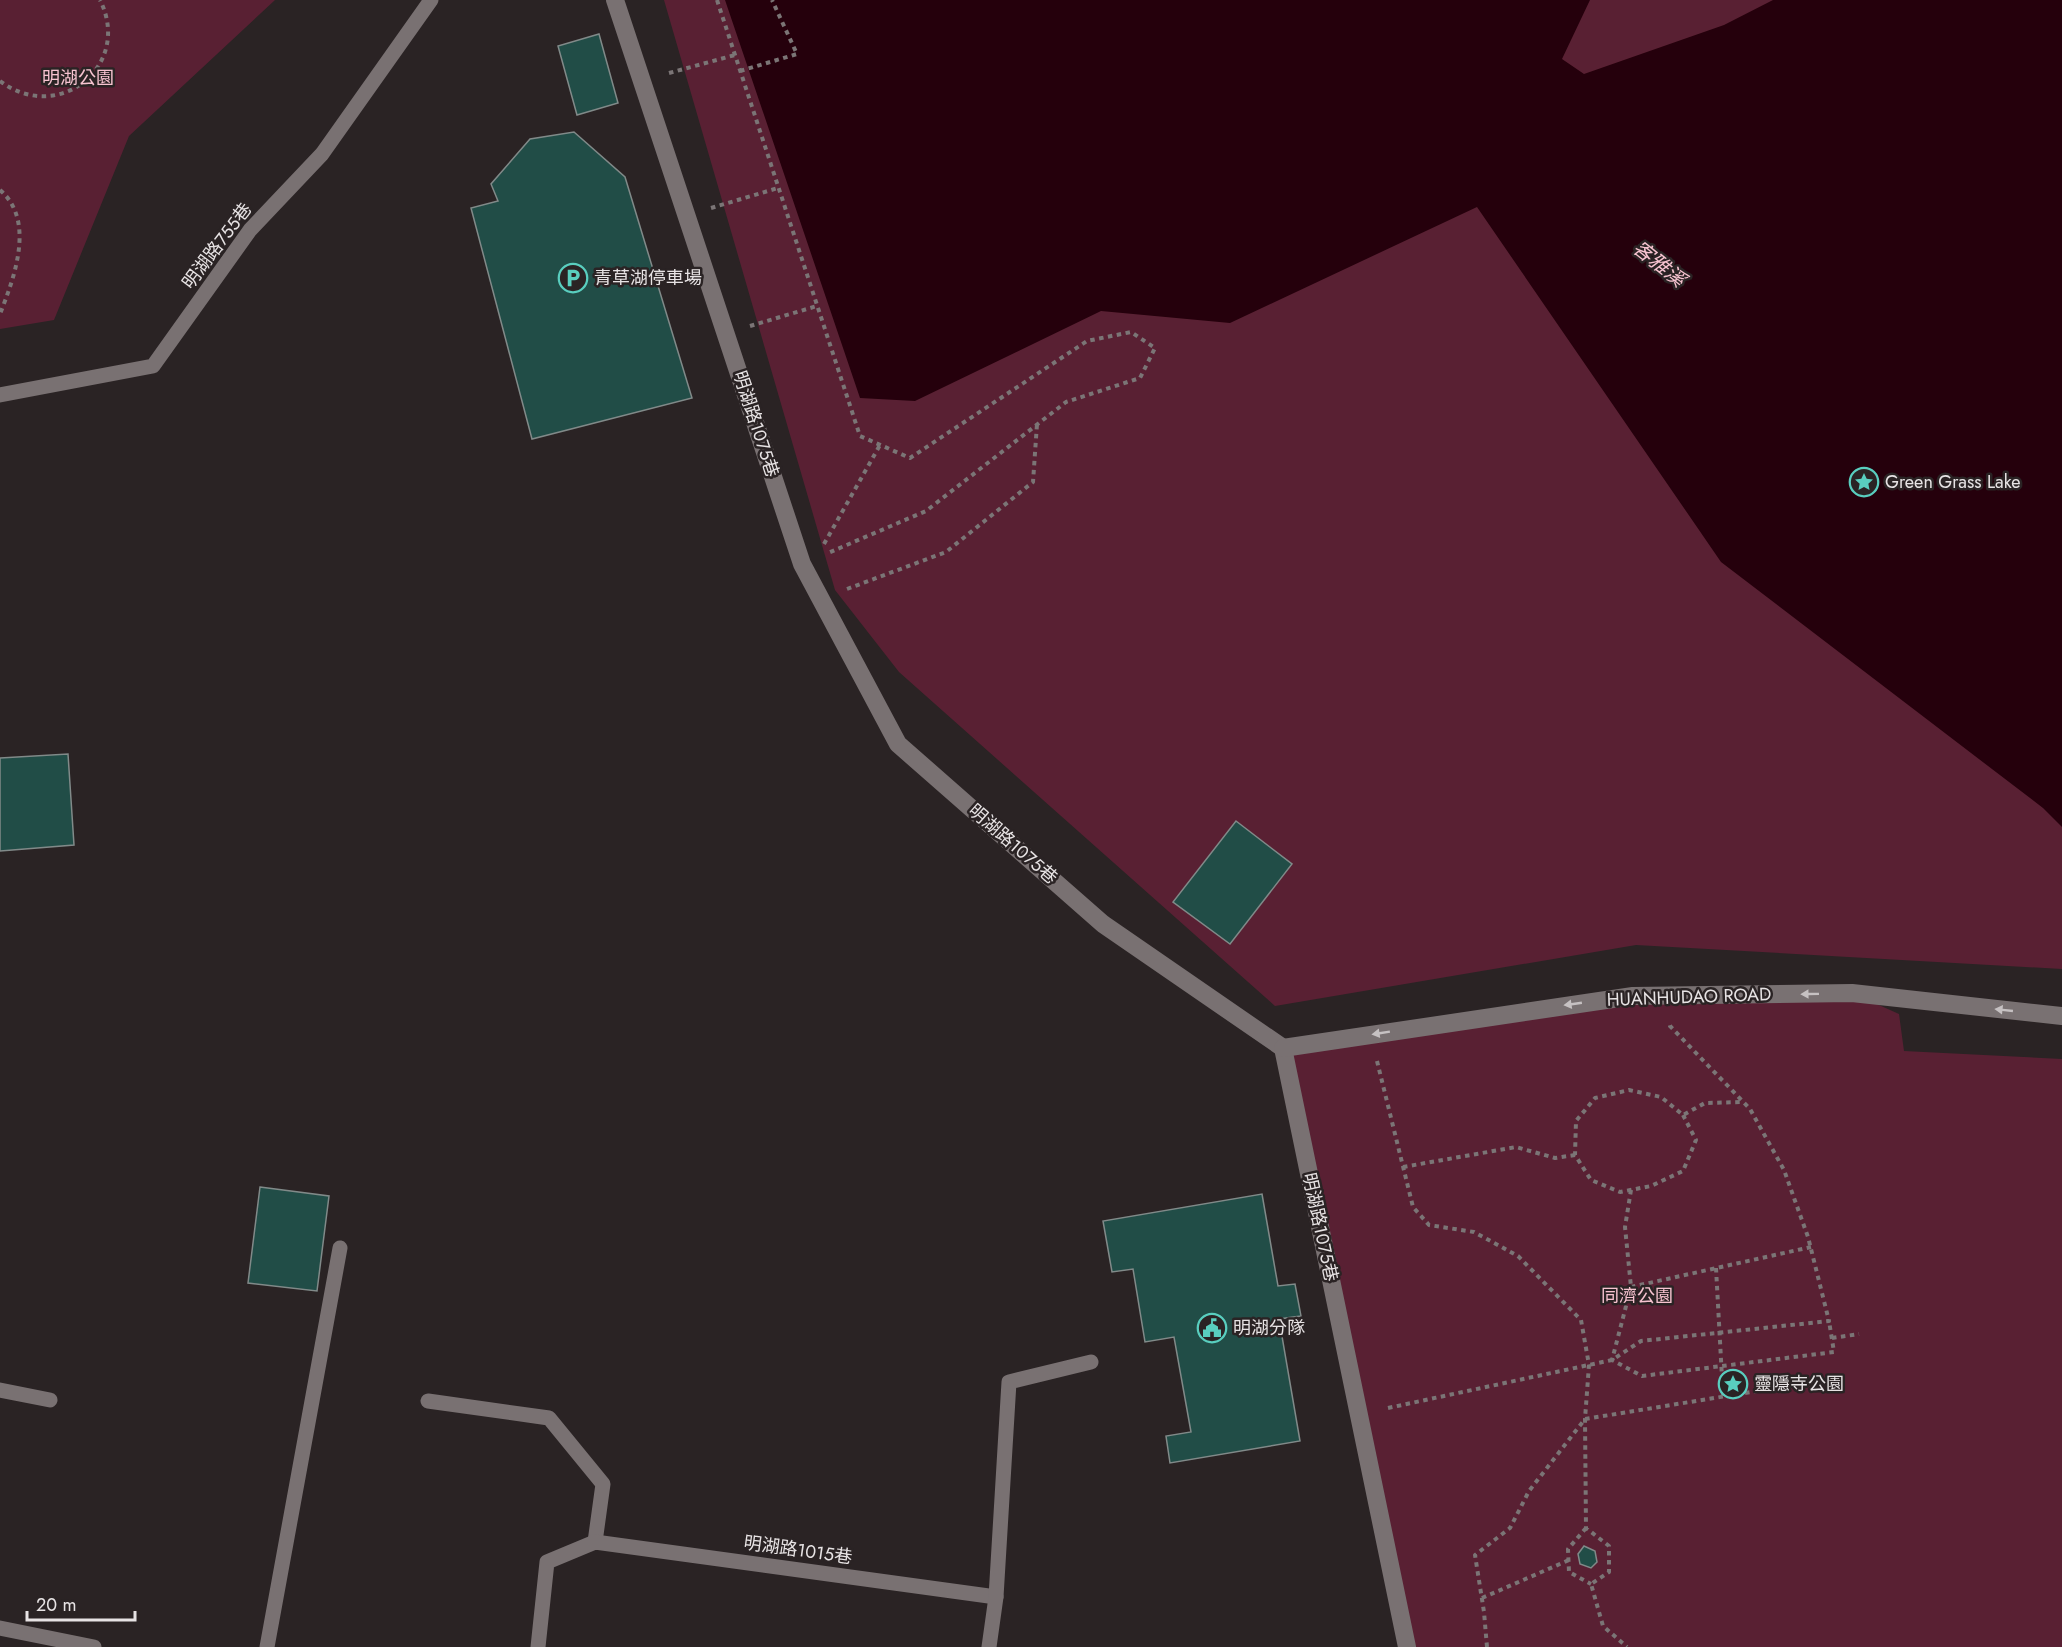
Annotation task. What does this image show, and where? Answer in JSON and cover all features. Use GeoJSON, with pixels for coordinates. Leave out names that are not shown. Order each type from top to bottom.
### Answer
{"type":"FeatureCollection","features":[{"type":"Feature","properties":{"kind":"street","name":"明湖路1075巷"},"geometry":{"type":"LineString","coordinates":[[615,0],[726,333],[809,562],[898,744],[1103,924],[1283,1048],[1407,1647]]}},
{"type":"Feature","properties":{"kind":"street","name":"HUANHUDAO ROAD"},"geometry":{"type":"LineString","coordinates":[[1283,1048],[1633,996],[1852,993],[2062,1016]]}},
{"type":"Feature","properties":{"kind":"lane","name":"明湖路755巷"},"geometry":{"type":"LineString","coordinates":[[0,395],[153,366],[249,230],[322,154],[431,0]]}},
{"type":"Feature","properties":{"kind":"lane"},"geometry":{"type":"LineString","coordinates":[[267,1647],[340,1248]]}},
{"type":"Feature","properties":{"kind":"lane"},"geometry":{"type":"LineString","coordinates":[[989,1647],[996,1597],[1010,1382],[1091,1362]]}},
{"type":"Feature","properties":{"kind":"lane"},"geometry":{"type":"LineString","coordinates":[[0,1390],[50,1400]]}},
{"type":"Feature","properties":{"kind":"lane"},"geometry":{"type":"LineString","coordinates":[[428,1401],[549,1418],[603,1484],[595,1542],[547,1562],[538,1647]]}},
{"type":"Feature","properties":{"kind":"lane","name":"明湖路1015巷"},"geometry":{"type":"LineString","coordinates":[[595,1542],[996,1597]]}},
{"type":"Feature","properties":{"kind":"lane"},"geometry":{"type":"LineString","coordinates":[[0,1628],[94,1647]]}},
{"type":"Feature","properties":{"kind":"path"},"geometry":{"type":"LineString","coordinates":[[0,83],[20,93],[40,97],[61,95],[81,85],[96,71],[106,52],[109,32],[105,10],[100,0]]}},
{"type":"Feature","properties":{"kind":"path"},"geometry":{"type":"LineString","coordinates":[[717,0],[860,436],[910,458],[1087,341],[1131,332],[1155,348],[1140,378],[1066,402],[926,511],[809,562]]}},
{"type":"Feature","properties":{"kind":"path"},"geometry":{"type":"LineString","coordinates":[[740,71],[797,54],[772,0]]}},
{"type":"Feature","properties":{"kind":"path"},"geometry":{"type":"LineString","coordinates":[[641,80],[735,55]]}},
{"type":"Feature","properties":{"kind":"path"},"geometry":{"type":"LineString","coordinates":[[687,216],[778,188]]}},
{"type":"Feature","properties":{"kind":"path"},"geometry":{"type":"LineString","coordinates":[[0,190],[10,199],[18,227],[20,248],[14,278],[0,314]]}},
{"type":"Feature","properties":{"kind":"path"},"geometry":{"type":"LineString","coordinates":[[726,333],[818,306]]}},
{"type":"Feature","properties":{"kind":"path"},"geometry":{"type":"LineString","coordinates":[[846,590],[946,552],[1033,482],[1037,424]]}},
{"type":"Feature","properties":{"kind":"path"},"geometry":{"type":"LineString","coordinates":[[809,562],[880,445]]}},
{"type":"Feature","properties":{"kind":"path"},"geometry":{"type":"LineString","coordinates":[[1612,1360],[1642,1376],[1834,1352],[1811,1247],[1784,1170],[1750,1109],[1670,1026],[1662,996]]}},
{"type":"Feature","properties":{"kind":"path"},"geometry":{"type":"LineString","coordinates":[[1375,1052],[1413,1207],[1429,1226],[1474,1232],[1518,1256],[1581,1320],[1589,1365],[1585,1419],[1586,1528],[1568,1549],[1569,1572],[1591,1584],[1603,1626],[1627,1647]]}},
{"type":"Feature","properties":{"kind":"path"},"geometry":{"type":"LineString","coordinates":[[1629,1090],[1661,1097],[1683,1115],[1696,1140],[1683,1171],[1652,1186],[1620,1192],[1591,1180],[1575,1155],[1576,1122],[1595,1098],[1629,1090]]}},
{"type":"Feature","properties":{"kind":"path"},"geometry":{"type":"LineString","coordinates":[[1683,1115],[1706,1103],[1743,1101]]}},
{"type":"Feature","properties":{"kind":"path"},"geometry":{"type":"LineString","coordinates":[[1403,1167],[1516,1147],[1555,1158],[1575,1155]]}},
{"type":"Feature","properties":{"kind":"path"},"geometry":{"type":"LineString","coordinates":[[1612,1360],[1631,1287],[1625,1227],[1630,1190]]}},
{"type":"Feature","properties":{"kind":"path"},"geometry":{"type":"LineString","coordinates":[[1631,1287],[1811,1247]]}},
{"type":"Feature","properties":{"kind":"path"},"geometry":{"type":"LineString","coordinates":[[1716,1268],[1723,1396]]}},
{"type":"Feature","properties":{"kind":"path"},"geometry":{"type":"LineString","coordinates":[[1388,1408],[1612,1360],[1641,1341],[1829,1322]]}},
{"type":"Feature","properties":{"kind":"path"},"geometry":{"type":"LineString","coordinates":[[1832,1338],[1859,1334]]}},
{"type":"Feature","properties":{"kind":"path"},"geometry":{"type":"LineString","coordinates":[[1486,1647],[1482,1598],[1475,1556],[1510,1528],[1529,1491],[1585,1419],[1813,1382]]}},
{"type":"Feature","properties":{"kind":"path"},"geometry":{"type":"LineString","coordinates":[[1586,1528],[1609,1546],[1609,1572],[1591,1584]]}},
{"type":"Feature","properties":{"kind":"path"},"geometry":{"type":"LineString","coordinates":[[1482,1598],[1569,1560]]}},
{"type":"Feature","properties":{"kind":"green space","name":"明湖公園"},"geometry":{"type":"Polygon","coordinates":[[[0,0],[275,0],[129,136],[54,320],[0,329],[0,0]]]}},
{"type":"Feature","properties":{"kind":"green space"},"geometry":{"type":"Polygon","coordinates":[[[664,0],[2062,0],[2062,969],[1636,945],[1275,1006],[899,672],[835,590],[664,0]]]}},
{"type":"Feature","properties":{"kind":"green space","name":"靈隱寺公園"},"geometry":{"type":"Polygon","coordinates":[[[1852,993],[1899,1014],[1904,1051],[2062,1059],[2062,1647],[1407,1647],[1283,1048],[1633,996],[1852,993]]]}},
{"type":"Feature","properties":{"kind":"water","name":"Green Grass Lake"},"geometry":{"type":"Polygon","coordinates":[[[725,0],[1590,0],[1562,59],[1584,74],[1724,25],[1773,0],[2062,0],[2062,827],[2043,808],[1721,562],[1477,207],[1230,323],[1101,311],[915,401],[860,398],[725,0]]]}},
{"type":"Feature","properties":{"kind":"building"},"geometry":{"type":"Polygon","coordinates":[[[599,34],[618,103],[577,115],[558,46],[599,34]]]}},
{"type":"Feature","properties":{"kind":"building","name":"青草湖停車場"},"geometry":{"type":"Polygon","coordinates":[[[574,132],[625,177],[692,398],[532,439],[471,208],[498,201],[491,184],[530,139],[574,132]]]}},
{"type":"Feature","properties":{"kind":"building"},"geometry":{"type":"Polygon","coordinates":[[[68,754],[74,845],[0,851],[0,758],[68,754]]]}},
{"type":"Feature","properties":{"kind":"building"},"geometry":{"type":"Polygon","coordinates":[[[1236,821],[1292,864],[1230,944],[1173,902],[1236,821]]]}},
{"type":"Feature","properties":{"kind":"building"},"geometry":{"type":"Polygon","coordinates":[[[260,1187],[329,1196],[317,1291],[248,1283],[260,1187]]]}},
{"type":"Feature","properties":{"kind":"building","name":"明湖分隊"},"geometry":{"type":"Polygon","coordinates":[[[1262,1194],[1278,1286],[1295,1284],[1301,1316],[1279,1319],[1300,1441],[1170,1463],[1166,1436],[1191,1432],[1174,1337],[1145,1342],[1133,1269],[1112,1272],[1103,1221],[1262,1194]]]}},
{"type":"Feature","properties":{"kind":"building"},"geometry":{"type":"Polygon","coordinates":[[[1584,1546],[1595,1551],[1597,1562],[1591,1568],[1580,1564],[1578,1554],[1584,1546]]]}},
{"type":"Feature","properties":{"kind":"place","name":"青草湖停車場"},"geometry":{"type":"Point","coordinates":[573,278]}},
{"type":"Feature","properties":{"kind":"place","name":"Green Grass Lake"},"geometry":{"type":"Point","coordinates":[1864,482]}},
{"type":"Feature","properties":{"kind":"place","name":"明湖分隊"},"geometry":{"type":"Point","coordinates":[1212,1328]}},
{"type":"Feature","properties":{"kind":"place","name":"靈隱寺公園"},"geometry":{"type":"Point","coordinates":[1733,1384]}},
{"type":"Feature","properties":{"kind":"water label","name":"客雅溪"},"geometry":{"type":"Point","coordinates":[1659,264]}},
{"type":"Feature","properties":{"kind":"park label","name":"同濟公園"},"geometry":{"type":"Point","coordinates":[1637,1296]}}]}
